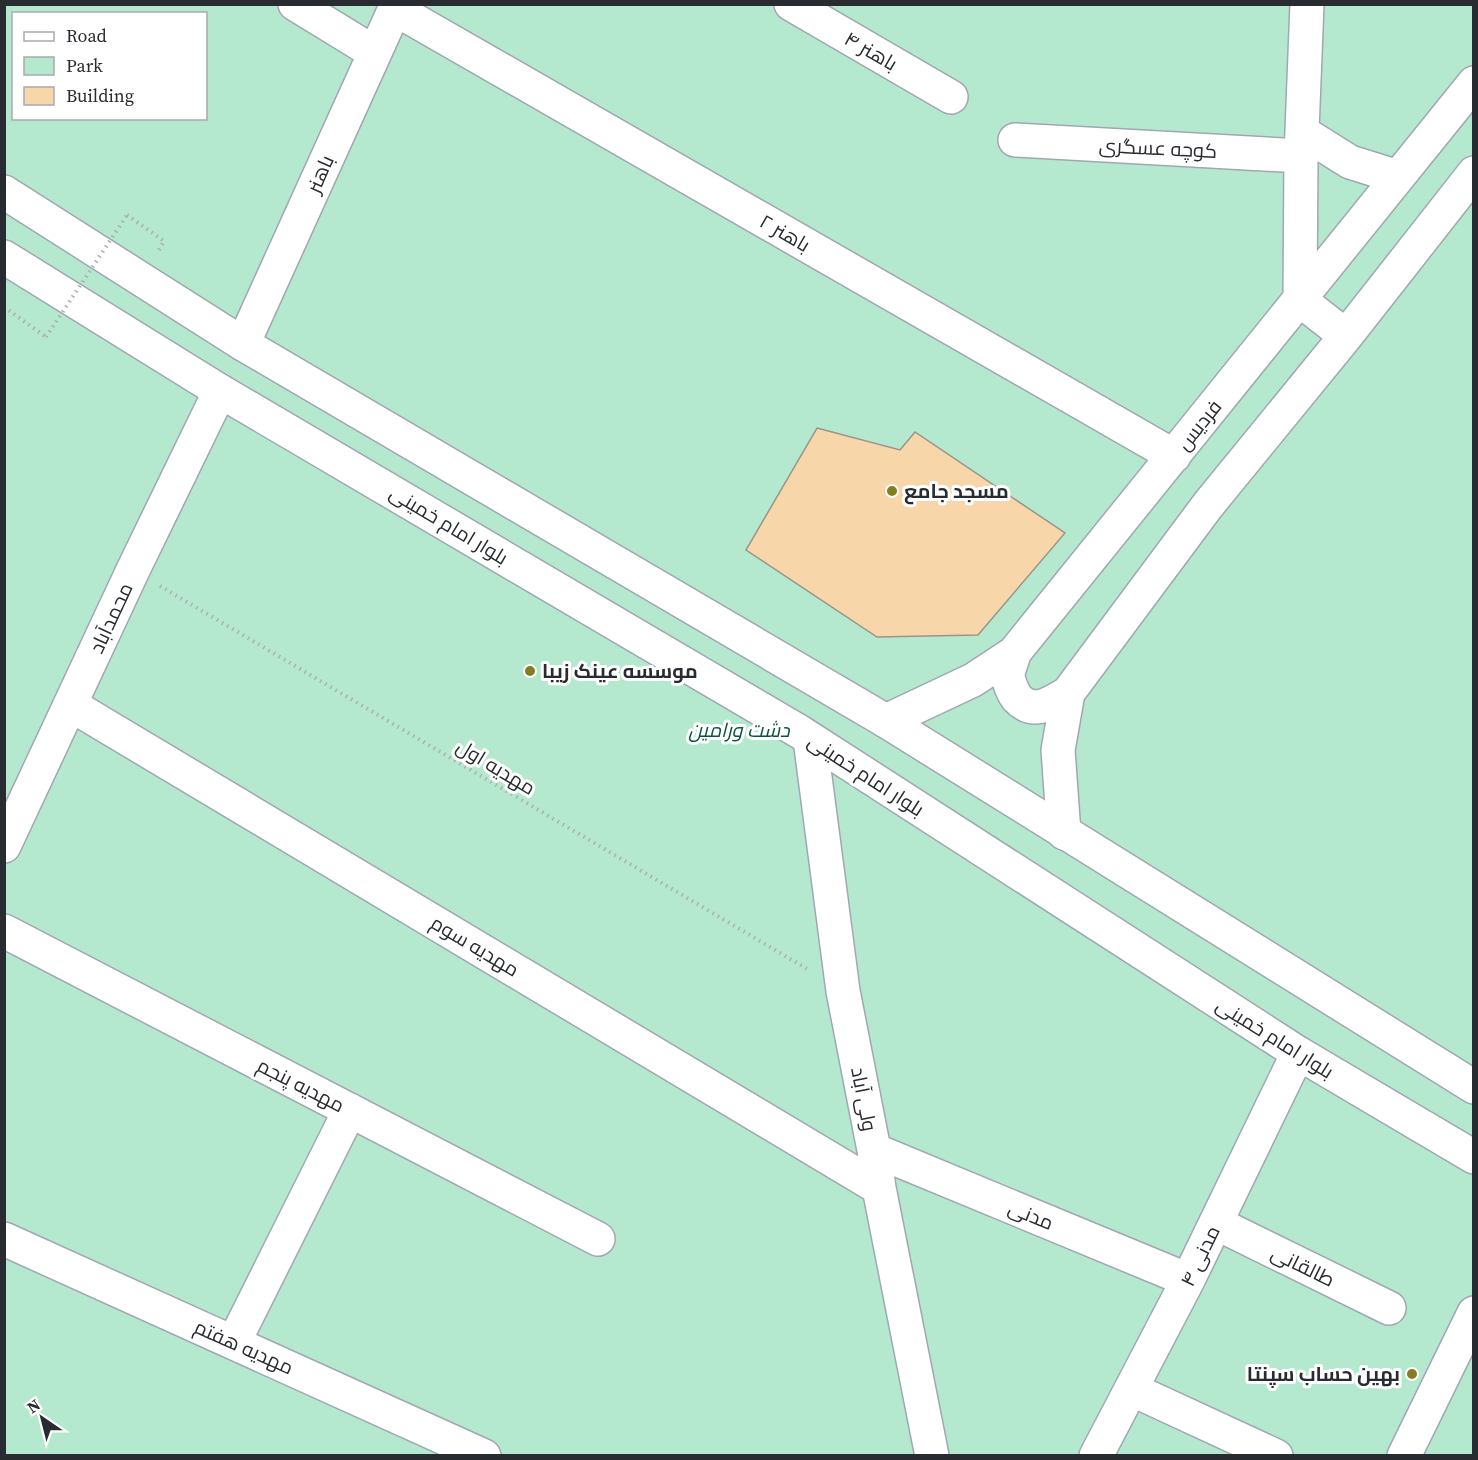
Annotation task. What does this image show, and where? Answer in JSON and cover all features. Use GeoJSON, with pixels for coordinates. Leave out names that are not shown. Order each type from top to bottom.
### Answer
{"type":"FeatureCollection","features":[{"type":"Feature","properties":{"kind":"street"},"geometry":{"type":"LineString","coordinates":[[295,4],[375,53]]}},
{"type":"Feature","properties":{"kind":"street","name":"باهنر ۴"},"geometry":{"type":"LineString","coordinates":[[791,4],[951,97]]}},
{"type":"Feature","properties":{"kind":"street"},"geometry":{"type":"LineString","coordinates":[[1306,4],[1301,144],[1300,300],[1346,336]]}},
{"type":"Feature","properties":{"kind":"street","name":"باهنر"},"geometry":{"type":"LineString","coordinates":[[243,344],[396,7]]}},
{"type":"Feature","properties":{"kind":"street","name":"باهنر ۲"},"geometry":{"type":"LineString","coordinates":[[396,7],[1174,456]]}},
{"type":"Feature","properties":{"kind":"street","name":"فردیس"},"geometry":{"type":"LineString","coordinates":[[886,721],[973,680],[1014,653],[1473,83]]}},
{"type":"Feature","properties":{"kind":"street","name":"کوچه عسگری"},"geometry":{"type":"LineString","coordinates":[[1015,140],[1301,144]]}},
{"type":"Feature","properties":{"kind":"street"},"geometry":{"type":"LineString","coordinates":[[1301,144],[1398,177]]}},
{"type":"Feature","properties":{"kind":"street"},"geometry":{"type":"LineString","coordinates":[[1014,653],[1008,675],[1013,693],[1024,705],[1036,707],[1052,703],[1068,693],[1209,505],[1346,336],[1473,173]]}},
{"type":"Feature","properties":{"kind":"street"},"geometry":{"type":"LineString","coordinates":[[4,192],[243,344],[886,721],[1473,1087]]}},
{"type":"Feature","properties":{"kind":"street","name":"بلوار امام خمینی"},"geometry":{"type":"LineString","coordinates":[[4,257],[220,391],[810,739],[1298,1053],[1473,1157]]}},
{"type":"Feature","properties":{"kind":"street","name":"محمدآباد"},"geometry":{"type":"LineString","coordinates":[[4,846],[133,570],[220,391]]}},
{"type":"Feature","properties":{"kind":"street"},"geometry":{"type":"LineString","coordinates":[[1064,833],[1058,750],[1068,693]]}},
{"type":"Feature","properties":{"kind":"street","name":"مهدیه سوم"},"geometry":{"type":"LineString","coordinates":[[71,705],[879,1188]]}},
{"type":"Feature","properties":{"kind":"street","name":"ولی آباد"},"geometry":{"type":"LineString","coordinates":[[810,739],[843,991],[932,1455]]}},
{"type":"Feature","properties":{"kind":"street","name":"مهدیه پنجم"},"geometry":{"type":"LineString","coordinates":[[4,931],[598,1239]]}},
{"type":"Feature","properties":{"kind":"street","name":"مدنی ۴"},"geometry":{"type":"LineString","coordinates":[[1096,1455],[1188,1280],[1298,1053]]}},
{"type":"Feature","properties":{"kind":"street"},"geometry":{"type":"LineString","coordinates":[[234,1342],[350,1110]]}},
{"type":"Feature","properties":{"kind":"street","name":"مدنی"},"geometry":{"type":"LineString","coordinates":[[874,1150],[1188,1280]]}},
{"type":"Feature","properties":{"kind":"street","name":"طالقانی"},"geometry":{"type":"LineString","coordinates":[[1216,1223],[1389,1308]]}},
{"type":"Feature","properties":{"kind":"street","name":"مهدیه هفتم"},"geometry":{"type":"LineString","coordinates":[[4,1239],[483,1455]]}},
{"type":"Feature","properties":{"kind":"street"},"geometry":{"type":"LineString","coordinates":[[1404,1455],[1473,1313]]}},
{"type":"Feature","properties":{"kind":"street"},"geometry":{"type":"LineString","coordinates":[[1131,1389],[1276,1455]]}},
{"type":"Feature","properties":{"kind":"path"},"geometry":{"type":"LineString","coordinates":[[4,307],[46,337],[128,215],[164,241]]}},
{"type":"Feature","properties":{"kind":"path","name":"مهدیه اول"},"geometry":{"type":"LineString","coordinates":[[133,570],[843,991]]}},
{"type":"Feature","properties":{"kind":"green space","name":"دشت ورامین"},"geometry":{"type":"Polygon","coordinates":[[[5,5],[1473,5],[1473,1455],[5,1455],[5,5]]]}},
{"type":"Feature","properties":{"kind":"building","name":"مسجد جامع"},"geometry":{"type":"Polygon","coordinates":[[[817,428],[900,450],[915,432],[1065,533],[978,635],[877,637],[746,550],[817,428]]]}},
{"type":"Feature","properties":{"kind":"place","name":"مسجد جامع"},"geometry":{"type":"Point","coordinates":[892,491]}},
{"type":"Feature","properties":{"kind":"place","name":"موسسه عینک زیبا"},"geometry":{"type":"Point","coordinates":[530,671]}},
{"type":"Feature","properties":{"kind":"place","name":"بهین حساب سپنتا"},"geometry":{"type":"Point","coordinates":[1412,1374]}}]}
